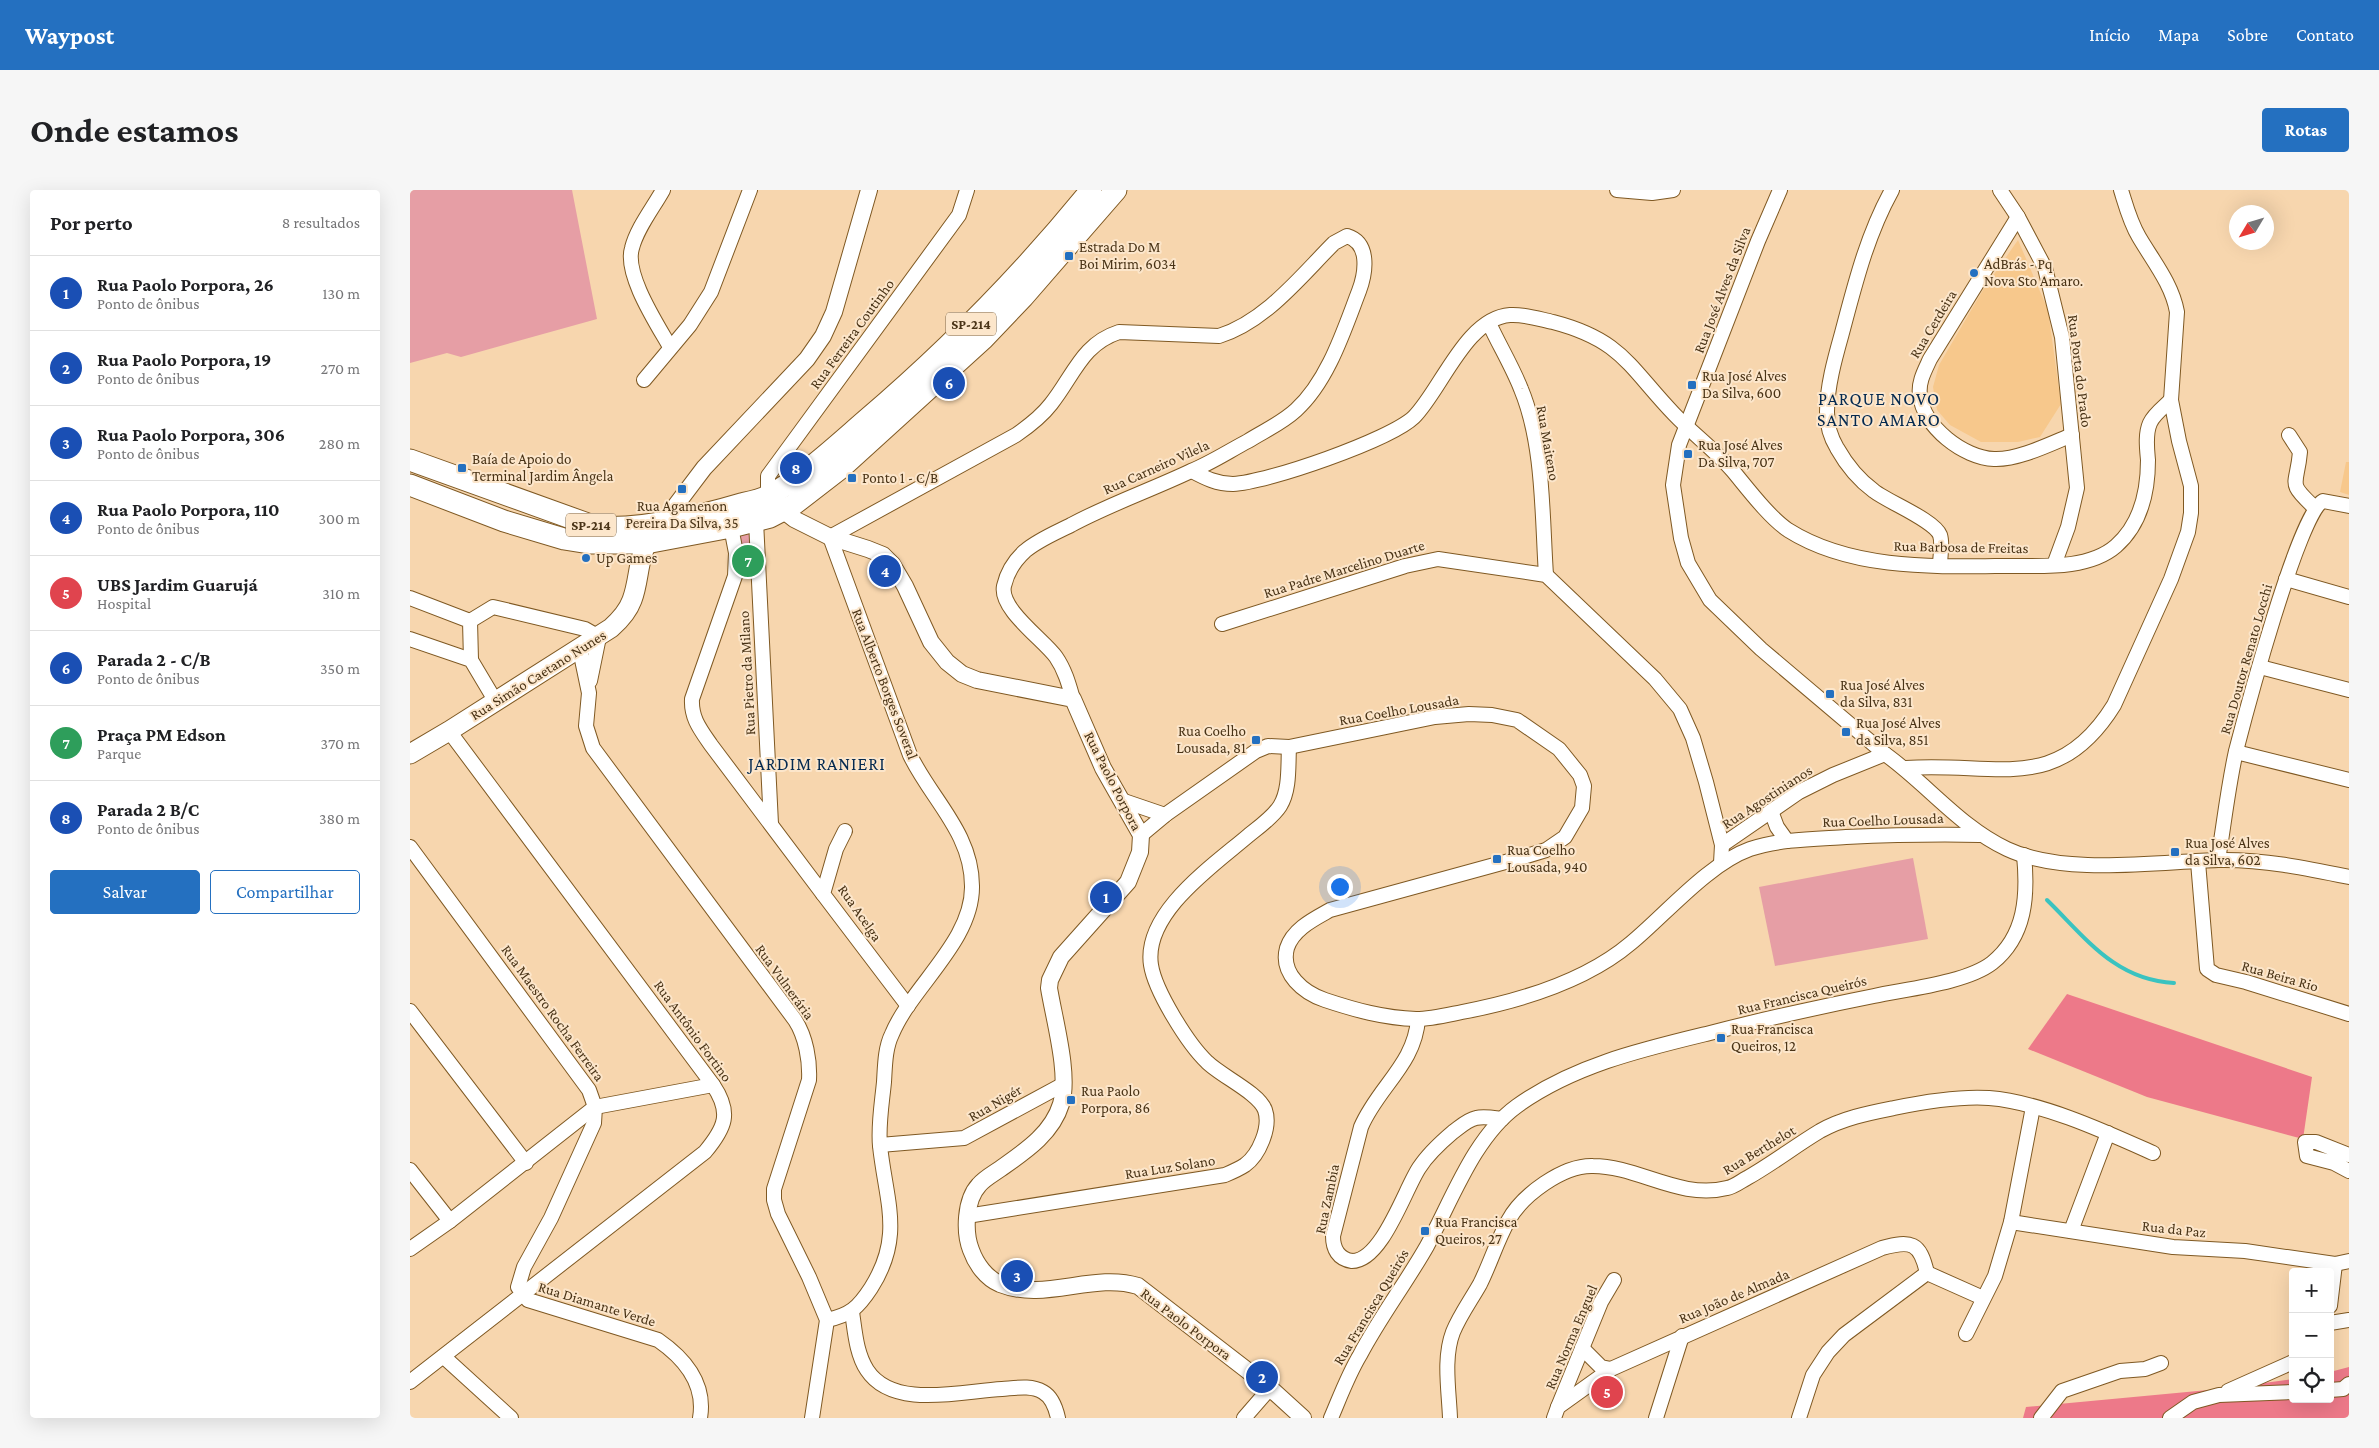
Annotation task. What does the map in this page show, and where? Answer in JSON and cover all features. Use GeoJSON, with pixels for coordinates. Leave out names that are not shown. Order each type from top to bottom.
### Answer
{"type":"FeatureCollection","features":[{"type":"Feature","properties":{"kind":"main road","name":"SP-214"},"geometry":{"type":"LineString","coordinates":[[410,460],[596,527],[616,528],[775,504],[788,484],[837,445],[979,317],[1031,262],[1092,190]]}},
{"type":"Feature","properties":{"kind":"main road","name":"SP-214"},"geometry":{"type":"LineString","coordinates":[[410,484],[504,520],[564,539],[609,544],[646,543],[756,521],[775,504],[841,468],[984,339],[1116,190]]}},
{"type":"Feature","properties":{"kind":"main road","name":"Rua Simão Caetano Nunes"},"geometry":{"type":"LineString","coordinates":[[410,754],[599,638],[620,619],[632,601],[639,562],[646,543],[664,521]]}},
{"type":"Feature","properties":{"kind":"street"},"geometry":{"type":"LineString","coordinates":[[663,190],[634,241],[630,258],[632,269],[644,299],[670,347]]}},
{"type":"Feature","properties":{"kind":"street"},"geometry":{"type":"LineString","coordinates":[[644,380],[690,325],[711,292],[750,190]]}},
{"type":"Feature","properties":{"kind":"street"},"geometry":{"type":"LineString","coordinates":[[664,521],[699,474],[807,359],[823,336],[834,312],[869,190]]}},
{"type":"Feature","properties":{"kind":"street","name":"Rua Ferreira Coutinho"},"geometry":{"type":"LineString","coordinates":[[775,504],[768,476],[959,215],[967,190]]}},
{"type":"Feature","properties":{"kind":"street"},"geometry":{"type":"LineString","coordinates":[[1617,190],[1652,193],[1673,190]]}},
{"type":"Feature","properties":{"kind":"street","name":"Rua José Alves da Silva"},"geometry":{"type":"LineString","coordinates":[[1780,190],[1754,250],[1679,445],[1673,485],[1681,538],[1688,562],[1701,587],[1724,615],[1761,649],[1885,754],[1906,768],[1980,835],[2009,850],[2060,862],[2092,864],[2218,860],[2284,864],[2349,877]]}},
{"type":"Feature","properties":{"kind":"street"},"geometry":{"type":"LineString","coordinates":[[1892,190],[1863,258],[1837,354],[1829,392],[1827,412],[1829,430],[1836,447],[1856,476],[1874,492],[1937,530],[1941,543],[1940,565]]}},
{"type":"Feature","properties":{"kind":"street","name":"Rua Porta do Prado"},"geometry":{"type":"LineString","coordinates":[[2000,190],[2018,217],[2045,268],[2062,338],[2077,488],[2068,527],[2054,565]]}},
{"type":"Feature","properties":{"kind":"street"},"geometry":{"type":"LineString","coordinates":[[1906,768],[1936,767],[2021,770],[2037,768],[2052,763],[2085,742],[2104,721],[2114,705],[2172,579],[2188,532],[2192,498],[2191,486],[2171,400],[2178,321],[2176,302],[2166,280],[2138,235],[2121,190]]}},
{"type":"Feature","properties":{"kind":"street","name":"Rua Cerdeira"},"geometry":{"type":"LineString","coordinates":[[2018,217],[1930,358],[1920,383],[1920,396],[1925,412],[1933,424],[1959,447],[1977,455],[1994,459],[2009,457],[2072,436]]}},
{"type":"Feature","properties":{"kind":"street","name":"Rua Carneiro Vilela"},"geometry":{"type":"LineString","coordinates":[[830,537],[1016,435],[1037,420],[1051,404],[1083,356],[1104,336],[1119,332],[1219,336],[1234,331],[1264,311],[1340,238],[1347,236],[1353,238],[1363,247],[1361,285],[1335,352],[1312,389],[1296,410],[1275,425],[1192,471],[1090,515],[1032,546],[1015,561],[1003,589],[1006,600],[1012,612],[1057,658],[1067,694]]}},
{"type":"Feature","properties":{"kind":"street","name":"Rua Barbosa de Freitas"},"geometry":{"type":"LineString","coordinates":[[1192,471],[1218,483],[1251,482],[1332,457],[1392,432],[1414,417],[1461,348],[1489,323],[1498,317],[1510,315],[1527,316],[1592,335],[1610,345],[1624,357],[1686,426],[1726,463],[1785,528],[1804,539],[1854,556],[1900,564],[2054,565],[2085,561],[2114,548],[2136,522],[2147,488],[2147,437],[2149,424],[2171,400]]}},
{"type":"Feature","properties":{"kind":"street","name":"Rua Maiteno"},"geometry":{"type":"LineString","coordinates":[[1489,323],[1522,390],[1532,425],[1538,466],[1546,575]]}},
{"type":"Feature","properties":{"kind":"street"},"geometry":{"type":"LineString","coordinates":[[2289,435],[2300,452],[2294,479],[2295,487],[2315,508],[2323,501],[2349,506]]}},
{"type":"Feature","properties":{"kind":"street"},"geometry":{"type":"LineString","coordinates":[[775,504],[830,537],[868,548],[883,556],[892,564],[905,586],[931,642],[947,662],[962,674],[978,680],[1067,694]]}},
{"type":"Feature","properties":{"kind":"street","name":"Rua Doutor Renato Locchi"},"geometry":{"type":"LineString","coordinates":[[2218,860],[2236,752],[2286,579],[2315,508]]}},
{"type":"Feature","properties":{"kind":"street","name":"Rua Pietro da Milano"},"geometry":{"type":"LineString","coordinates":[[756,521],[771,824]]}},
{"type":"Feature","properties":{"kind":"street"},"geometry":{"type":"LineString","coordinates":[[731,527],[736,553],[735,576],[692,698],[692,712],[696,722],[711,745],[823,894]]}},
{"type":"Feature","properties":{"kind":"street","name":"Rua Alberto Borges Soveral"},"geometry":{"type":"LineString","coordinates":[[830,537],[910,755],[918,770],[949,814],[965,849],[972,885],[971,902],[949,948],[908,1006],[891,1034],[886,1055],[880,1145],[892,1228],[889,1251],[872,1287],[852,1312]]}},
{"type":"Feature","properties":{"kind":"street","name":"Rua Padre Marcelino Duarte"},"geometry":{"type":"LineString","coordinates":[[1222,624],[1405,566],[1438,559],[1546,575]]}},
{"type":"Feature","properties":{"kind":"street"},"geometry":{"type":"LineString","coordinates":[[735,576],[758,575]]}},
{"type":"Feature","properties":{"kind":"street"},"geometry":{"type":"LineString","coordinates":[[1546,575],[1655,679],[1680,709],[1693,738],[1722,845],[1722,863]]}},
{"type":"Feature","properties":{"kind":"street"},"geometry":{"type":"LineString","coordinates":[[2286,579],[2349,597]]}},
{"type":"Feature","properties":{"kind":"street"},"geometry":{"type":"LineString","coordinates":[[410,598],[470,621]]}},
{"type":"Feature","properties":{"kind":"street"},"geometry":{"type":"LineString","coordinates":[[470,621],[493,607],[585,629],[599,638]]}},
{"type":"Feature","properties":{"kind":"street"},"geometry":{"type":"LineString","coordinates":[[470,621],[471,660],[496,702]]}},
{"type":"Feature","properties":{"kind":"street","name":"Rua Vulnerária"},"geometry":{"type":"LineString","coordinates":[[599,638],[588,686],[586,726],[593,748],[795,1020],[802,1033],[810,1068],[809,1080],[774,1189],[774,1200],[778,1214],[809,1277],[827,1320]]}},
{"type":"Feature","properties":{"kind":"street"},"geometry":{"type":"LineString","coordinates":[[410,639],[471,660]]}},
{"type":"Feature","properties":{"kind":"street","name":"Rua Vulnerária"},"geometry":{"type":"LineString","coordinates":[[580,650],[588,686]]}},
{"type":"Feature","properties":{"kind":"street"},"geometry":{"type":"LineString","coordinates":[[2260,667],[2349,690]]}},
{"type":"Feature","properties":{"kind":"street","name":"Rua Paolo Porpora"},"geometry":{"type":"LineString","coordinates":[[1067,694],[1103,768],[1141,835],[1140,852],[1128,882],[1061,957],[1050,980],[1049,988],[1064,1084],[1062,1102],[1049,1126],[1034,1144],[979,1185],[974,1191],[967,1216],[968,1241],[974,1259],[985,1274],[998,1283],[1018,1290],[1042,1290],[1110,1282],[1123,1282],[1138,1286],[1270,1388],[1303,1418]]}},
{"type":"Feature","properties":{"kind":"street","name":"Rua Coelho Lousada"},"geometry":{"type":"LineString","coordinates":[[1141,835],[1165,815],[1256,751],[1268,746],[1289,747],[1435,717],[1469,714],[1492,715],[1517,720],[1542,736],[1559,749],[1580,775],[1584,786],[1582,808],[1565,838],[1546,850],[1330,910],[1310,921],[1289,943],[1286,952],[1288,967],[1295,982],[1301,989],[1359,1012],[1418,1019],[1518,1000],[1547,990],[1590,969],[1630,944],[1722,863],[1750,850],[1787,841],[1904,834],[1980,835]]}},
{"type":"Feature","properties":{"kind":"street","name":"Rua Antônio Fortino"},"geometry":{"type":"LineString","coordinates":[[410,1382],[705,1152],[719,1135],[724,1122],[721,1097],[713,1085],[449,731]]}},
{"type":"Feature","properties":{"kind":"street","name":"Rua Luz Solano"},"geometry":{"type":"LineString","coordinates":[[967,1216],[1225,1175],[1246,1164],[1257,1151],[1266,1122],[1265,1110],[1257,1099],[1208,1063],[1192,1045],[1175,1020],[1162,992],[1151,967],[1150,951],[1152,938],[1175,903],[1198,878],[1279,808],[1287,786],[1289,747]]}},
{"type":"Feature","properties":{"kind":"street"},"geometry":{"type":"LineString","coordinates":[[2236,752],[2349,780]]}},
{"type":"Feature","properties":{"kind":"street","name":"Rua Agostinianos"},"geometry":{"type":"LineString","coordinates":[[1722,845],[1799,792],[1833,775],[1885,754]]}},
{"type":"Feature","properties":{"kind":"street"},"geometry":{"type":"LineString","coordinates":[[1121,800],[1165,815]]}},
{"type":"Feature","properties":{"kind":"street"},"geometry":{"type":"LineString","coordinates":[[1771,810],[1777,827],[1787,841]]}},
{"type":"Feature","properties":{"kind":"street","name":"Rua Acelga"},"geometry":{"type":"LineString","coordinates":[[845,831],[836,849],[823,894],[908,1006]]}},
{"type":"Feature","properties":{"kind":"street","name":"Rua Maestro Rocha Ferreira"},"geometry":{"type":"LineString","coordinates":[[410,847],[579,1075],[589,1090],[596,1107],[594,1123],[580,1157],[521,1275],[518,1285],[523,1295]]}},
{"type":"Feature","properties":{"kind":"street","name":"Rua Francisca Queirós"},"geometry":{"type":"LineString","coordinates":[[1332,1418],[1363,1349],[1427,1244],[1460,1179],[1488,1136],[1502,1119],[1520,1104],[1555,1084],[1635,1051],[1821,1006],[1929,985],[1982,969],[1998,957],[2018,932],[2024,908],[2024,855]]}},
{"type":"Feature","properties":{"kind":"street","name":"Rua Beira Rio"},"geometry":{"type":"LineString","coordinates":[[2198,862],[2206,964],[2208,969],[2216,975],[2246,982],[2349,1014]]}},
{"type":"Feature","properties":{"kind":"street"},"geometry":{"type":"LineString","coordinates":[[410,1011],[526,1163]]}},
{"type":"Feature","properties":{"kind":"street","name":"Rua Zambia"},"geometry":{"type":"LineString","coordinates":[[1418,1019],[1417,1034],[1412,1048],[1368,1112],[1361,1126],[1333,1236],[1336,1252],[1340,1257],[1352,1261],[1366,1255],[1376,1245],[1398,1211],[1416,1173],[1431,1152],[1472,1119],[1482,1117],[1502,1119]]}},
{"type":"Feature","properties":{"kind":"street","name":"Rua Nigér"},"geometry":{"type":"LineString","coordinates":[[880,1145],[964,1138],[1064,1084]]}},
{"type":"Feature","properties":{"kind":"street"},"geometry":{"type":"LineString","coordinates":[[410,1249],[526,1163],[596,1107],[713,1085]]}},
{"type":"Feature","properties":{"kind":"street","name":"Rua Berthelot"},"geometry":{"type":"LineString","coordinates":[[1450,1418],[1448,1364],[1453,1333],[1481,1282],[1511,1216],[1529,1196],[1562,1173],[1573,1168],[1596,1166],[1680,1187],[1705,1190],[1728,1188],[1771,1164],[1821,1131],[1859,1114],[1907,1105],[1989,1098],[2033,1107],[2108,1133],[2153,1153]]}},
{"type":"Feature","properties":{"kind":"street"},"geometry":{"type":"LineString","coordinates":[[1966,1334],[1995,1276],[2011,1222],[2033,1107]]}},
{"type":"Feature","properties":{"kind":"street"},"geometry":{"type":"LineString","coordinates":[[2071,1231],[2108,1133]]}},
{"type":"Feature","properties":{"kind":"street"},"geometry":{"type":"LineString","coordinates":[[2349,1155],[2316,1142],[2304,1142],[2307,1156],[2334,1163],[2349,1171]]}},
{"type":"Feature","properties":{"kind":"street"},"geometry":{"type":"LineString","coordinates":[[410,1170],[450,1221]]}},
{"type":"Feature","properties":{"kind":"street","name":"Rua da Paz"},"geometry":{"type":"LineString","coordinates":[[2011,1222],[2173,1247],[2246,1251],[2335,1264],[2349,1260]]}},
{"type":"Feature","properties":{"kind":"street","name":"Rua João de Almada"},"geometry":{"type":"LineString","coordinates":[[1556,1413],[1611,1370],[1682,1336],[1882,1248],[1902,1242],[1918,1248],[1923,1256],[1927,1273]]}},
{"type":"Feature","properties":{"kind":"street"},"geometry":{"type":"LineString","coordinates":[[2334,1272],[2335,1264]]}},
{"type":"Feature","properties":{"kind":"street"},"geometry":{"type":"LineString","coordinates":[[1798,1418],[1814,1375],[1828,1352],[1844,1335],[1927,1273],[1983,1298]]}},
{"type":"Feature","properties":{"kind":"street","name":"Rua Norma Enguel"},"geometry":{"type":"LineString","coordinates":[[1556,1413],[1601,1302],[1614,1280]]}},
{"type":"Feature","properties":{"kind":"street","name":"Rua Diamante Verde"},"geometry":{"type":"LineString","coordinates":[[523,1295],[534,1303],[658,1340],[675,1352],[694,1376],[700,1395],[700,1418]]}},
{"type":"Feature","properties":{"kind":"street"},"geometry":{"type":"LineString","coordinates":[[812,1418],[827,1320],[852,1312],[856,1343],[862,1360],[867,1371],[885,1388],[900,1394],[924,1395],[1026,1387],[1044,1393],[1050,1399],[1058,1418]]}},
{"type":"Feature","properties":{"kind":"street"},"geometry":{"type":"LineString","coordinates":[[2334,1323],[2349,1320]]}},
{"type":"Feature","properties":{"kind":"street"},"geometry":{"type":"LineString","coordinates":[[1656,1418],[1682,1336]]}},
{"type":"Feature","properties":{"kind":"street"},"geometry":{"type":"LineString","coordinates":[[1582,1348],[1601,1367],[1611,1370]]}},
{"type":"Feature","properties":{"kind":"street"},"geometry":{"type":"LineString","coordinates":[[444,1357],[511,1418]]}},
{"type":"Feature","properties":{"kind":"street"},"geometry":{"type":"LineString","coordinates":[[2041,1418],[2062,1391],[2120,1371],[2145,1369],[2160,1363]]}},
{"type":"Feature","properties":{"kind":"street"},"geometry":{"type":"LineString","coordinates":[[2170,1418],[2193,1402],[2219,1395],[2289,1364]]}},
{"type":"Feature","properties":{"kind":"street"},"geometry":{"type":"LineString","coordinates":[[2334,1390],[2343,1389],[2349,1384]]}},
{"type":"Feature","properties":{"kind":"street"},"geometry":{"type":"LineString","coordinates":[[1244,1418],[1270,1388]]}},
{"type":"Feature","properties":{"kind":"street"},"geometry":{"type":"LineString","coordinates":[[2219,1395],[2289,1392]]}},
{"type":"Feature","properties":{"kind":"shaded area"},"geometry":{"type":"Polygon","coordinates":[[[410,190],[572,190],[597,319],[461,357],[447,353],[410,363],[410,190]]]}},
{"type":"Feature","properties":{"kind":"shaded area"},"geometry":{"type":"Polygon","coordinates":[[[2018,240],[2048,310],[2061,404],[2040,437],[2018,442],[1981,442],[1950,425],[1937,410],[1933,387],[1939,365],[1983,290],[2018,240]]]}},
{"type":"Feature","properties":{"kind":"shaded area"},"geometry":{"type":"Polygon","coordinates":[[[2346,462],[2349,462],[2349,495],[2340,492],[2346,462]]]}},
{"type":"Feature","properties":{"kind":"shaded area"},"geometry":{"type":"Polygon","coordinates":[[[753,529],[758,572],[739,573],[737,533],[753,529]]]}},
{"type":"Feature","properties":{"kind":"shaded area"},"geometry":{"type":"Polygon","coordinates":[[[1913,858],[1928,939],[1775,966],[1759,887],[1913,858]]]}},
{"type":"Feature","properties":{"kind":"shaded area"},"geometry":{"type":"Polygon","coordinates":[[[2067,994],[2312,1077],[2303,1139],[2147,1097],[2028,1049],[2067,994]]]}},
{"type":"Feature","properties":{"kind":"shaded area"},"geometry":{"type":"Polygon","coordinates":[[[2349,1367],[2349,1418],[2023,1418],[2026,1407],[2219,1389],[2289,1380],[2289,1403],[2334,1403],[2334,1371],[2349,1367]]]}},
{"type":"Feature","properties":{"kind":"waterway"},"geometry":{"type":"LineString","coordinates":[[2047,900],[2103,955],[2118,965],[2135,974],[2153,980],[2174,983]]}},
{"type":"Feature","properties":{"kind":"place","name":"Estrada Do M Boi Mirim, 6034"},"geometry":{"type":"Point","coordinates":[1069,256]}},
{"type":"Feature","properties":{"kind":"place","name":"AdBrás - Pq Nova Sto Amaro."},"geometry":{"type":"Point","coordinates":[1974,273]}},
{"type":"Feature","properties":{"kind":"place","name":"Parada 2 - C/B"},"geometry":{"type":"Point","coordinates":[949,383]}},
{"type":"Feature","properties":{"kind":"place","name":"Rua José Alves Da Silva, 600"},"geometry":{"type":"Point","coordinates":[1692,385]}},
{"type":"Feature","properties":{"kind":"place","name":"Rua José Alves Da Silva, 707"},"geometry":{"type":"Point","coordinates":[1688,454]}},
{"type":"Feature","properties":{"kind":"place","name":"Baía de Apoio do Terminal Jardim Ângela"},"geometry":{"type":"Point","coordinates":[462,468]}},
{"type":"Feature","properties":{"kind":"place","name":"Parada 2 B/C"},"geometry":{"type":"Point","coordinates":[796,468]}},
{"type":"Feature","properties":{"kind":"place","name":"Ponto 1 - C/B"},"geometry":{"type":"Point","coordinates":[852,478]}},
{"type":"Feature","properties":{"kind":"place","name":"Rua Agamenon Pereira Da Silva, 35"},"geometry":{"type":"Point","coordinates":[682,489]}},
{"type":"Feature","properties":{"kind":"place","name":"Up Games"},"geometry":{"type":"Point","coordinates":[586,558]}},
{"type":"Feature","properties":{"kind":"place","name":"Praça PM Edson"},"geometry":{"type":"Point","coordinates":[748,561]}},
{"type":"Feature","properties":{"kind":"place","name":"Rua Paolo Porpora, 110"},"geometry":{"type":"Point","coordinates":[885,571]}},
{"type":"Feature","properties":{"kind":"place","name":"Rua José Alves da Silva, 831"},"geometry":{"type":"Point","coordinates":[1830,694]}},
{"type":"Feature","properties":{"kind":"place","name":"Rua José Alves da Silva, 851"},"geometry":{"type":"Point","coordinates":[1846,732]}},
{"type":"Feature","properties":{"kind":"place","name":"Rua Coelho Lousada, 81"},"geometry":{"type":"Point","coordinates":[1256,740]}},
{"type":"Feature","properties":{"kind":"place","name":"Rua José Alves da Silva, 602"},"geometry":{"type":"Point","coordinates":[2175,852]}},
{"type":"Feature","properties":{"kind":"place","name":"Rua Coelho Lousada, 940"},"geometry":{"type":"Point","coordinates":[1497,859]}},
{"type":"Feature","properties":{"kind":"place","name":"Rua Paolo Porpora, 26"},"geometry":{"type":"Point","coordinates":[1106,897]}},
{"type":"Feature","properties":{"kind":"place","name":"Rua Francisca Queiros, 12"},"geometry":{"type":"Point","coordinates":[1721,1038]}},
{"type":"Feature","properties":{"kind":"place","name":"Rua Paolo Porpora, 86"},"geometry":{"type":"Point","coordinates":[1071,1100]}},
{"type":"Feature","properties":{"kind":"place","name":"Rua Francisca Queiros, 27"},"geometry":{"type":"Point","coordinates":[1425,1231]}},
{"type":"Feature","properties":{"kind":"place","name":"Rua Paolo Porpora, 306"},"geometry":{"type":"Point","coordinates":[1017,1276]}},
{"type":"Feature","properties":{"kind":"place","name":"Rua Paolo Porpora, 19"},"geometry":{"type":"Point","coordinates":[1262,1377]}},
{"type":"Feature","properties":{"kind":"place","name":"UBS Jardim Guarujá"},"geometry":{"type":"Point","coordinates":[1607,1392]}},
{"type":"Feature","properties":{"kind":"district","name":"PARQUE NOVO SANTO AMARO"},"geometry":{"type":"Point","coordinates":[1879,409]}},
{"type":"Feature","properties":{"kind":"district","name":"JARDIM RANIERI"},"geometry":{"type":"Point","coordinates":[817,764]}}]}
